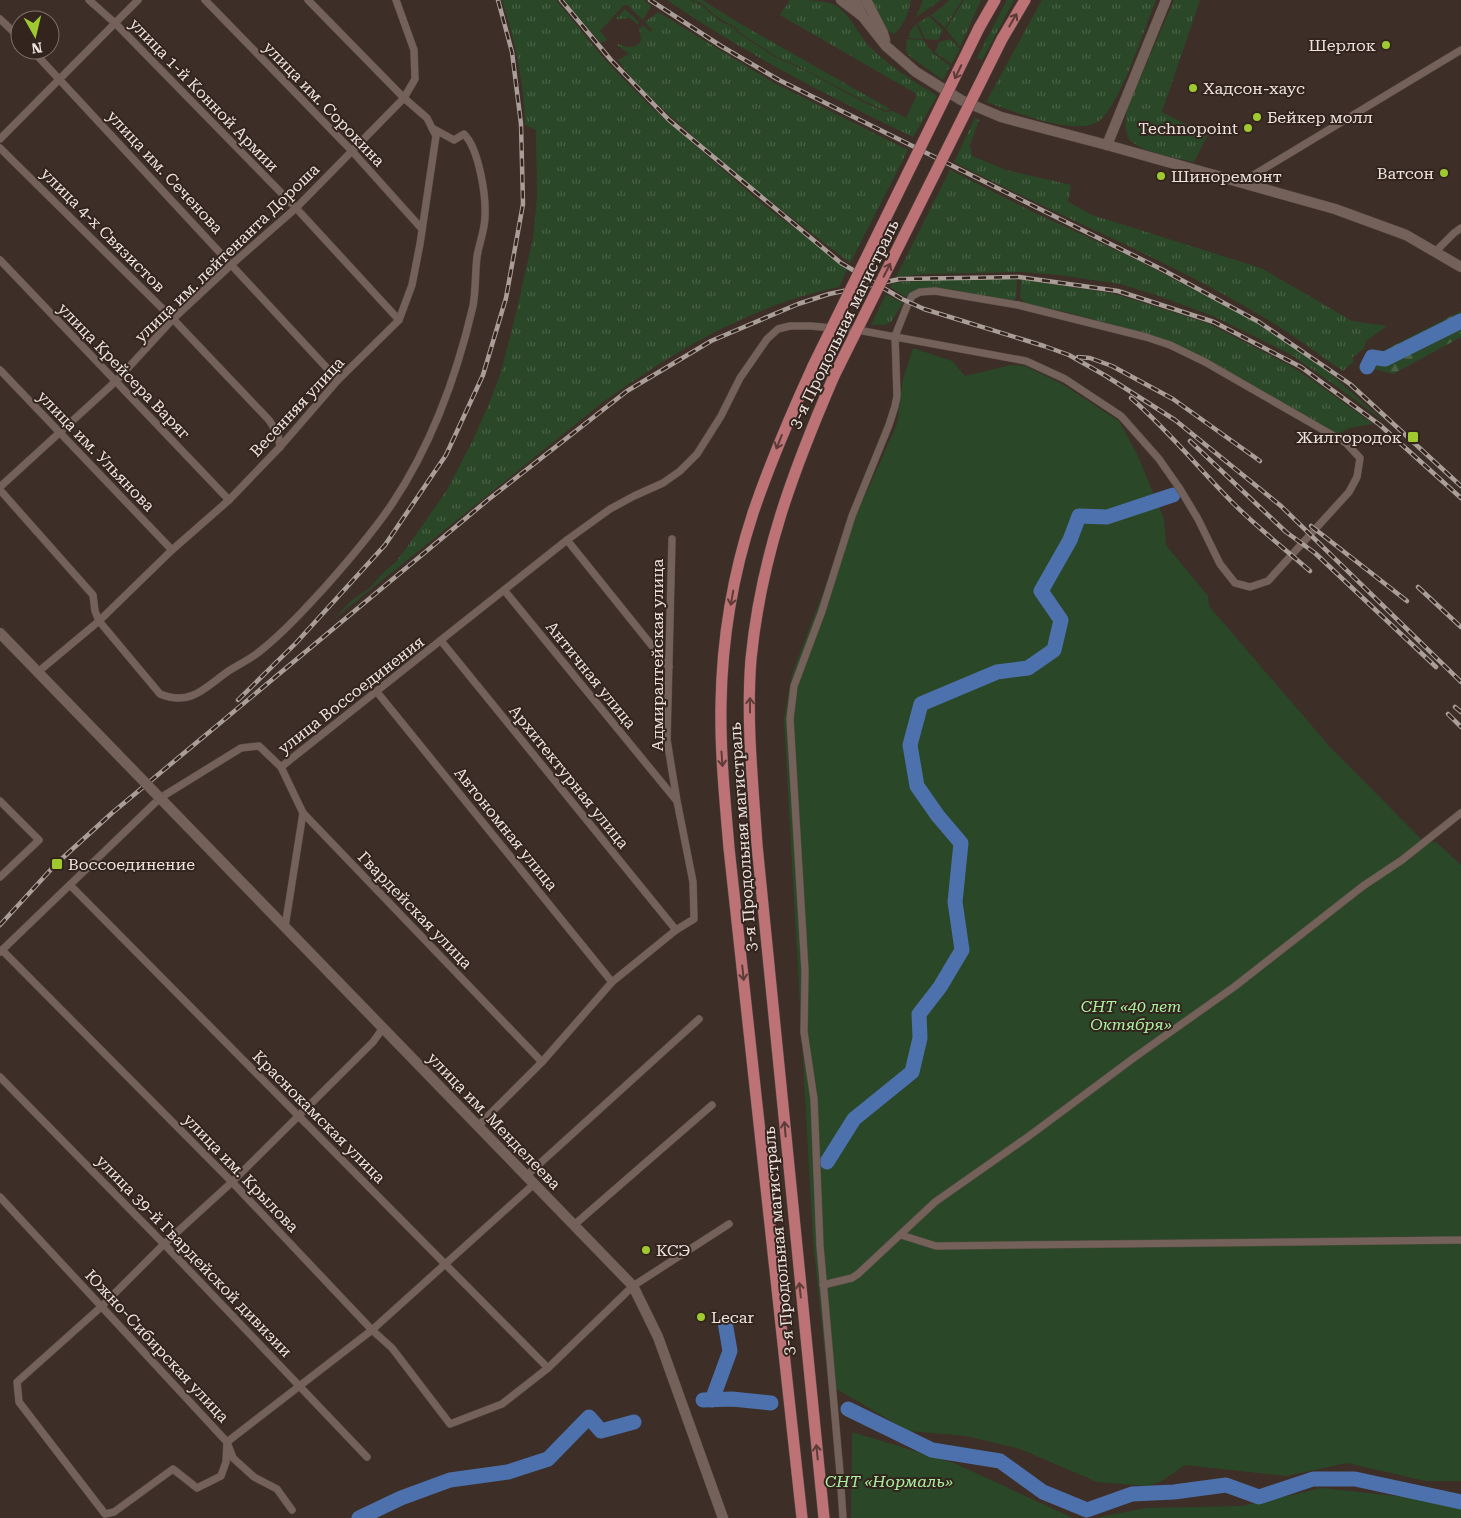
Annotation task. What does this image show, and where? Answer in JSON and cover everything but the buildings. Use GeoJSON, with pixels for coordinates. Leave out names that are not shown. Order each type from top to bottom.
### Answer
{"type":"FeatureCollection","features":[{"type":"Feature","properties":{"kind":"highway","name":"3-я Продольная магистраль"},"geometry":{"type":"LineString","coordinates":[[802,1518],[729,848],[721,744],[723,658],[743,548],[768,471],[813,366],[979,28],[995,0]]}},
{"type":"Feature","properties":{"kind":"highway","name":"3-я Продольная магистраль"},"geometry":{"type":"LineString","coordinates":[[824,1518],[757,846],[752,779],[751,661],[766,563],[778,521],[806,440],[834,376],[1002,39],[1025,0]]}},
{"type":"Feature","properties":{"kind":"main road"},"geometry":{"type":"LineString","coordinates":[[841,0],[863,17]]}},
{"type":"Feature","properties":{"kind":"main road"},"geometry":{"type":"LineString","coordinates":[[855,0],[863,17],[886,46],[916,72],[961,100],[1000,117],[1242,182],[1366,219],[1406,235],[1461,267]]}},
{"type":"Feature","properties":{"kind":"main road"},"geometry":{"type":"LineString","coordinates":[[866,0],[883,33],[886,46]]}},
{"type":"Feature","properties":{"kind":"main road"},"geometry":{"type":"LineString","coordinates":[[1107,145],[1166,0]]}},
{"type":"Feature","properties":{"kind":"main road"},"geometry":{"type":"LineString","coordinates":[[0,633],[38,672]]}},
{"type":"Feature","properties":{"kind":"main road","name":"улица им. Менделеева"},"geometry":{"type":"LineString","coordinates":[[38,672],[633,1286],[658,1337],[723,1518]]}},
{"type":"Feature","properties":{"kind":"street","name":"улица 1-й Конной Армии"},"geometry":{"type":"LineString","coordinates":[[89,0],[116,24],[296,208],[399,320]]}},
{"type":"Feature","properties":{"kind":"street"},"geometry":{"type":"LineString","coordinates":[[0,139],[61,80],[138,0]]}},
{"type":"Feature","properties":{"kind":"street","name":"улица им. Сорокина"},"geometry":{"type":"LineString","coordinates":[[206,0],[352,151],[422,229]]}},
{"type":"Feature","properties":{"kind":"street"},"geometry":{"type":"LineString","coordinates":[[0,489],[93,595],[95,611],[99,621],[160,694],[170,698],[188,698],[203,691],[216,679],[259,652],[303,611],[341,569],[392,504],[417,462],[438,417],[453,378],[473,304],[477,255],[485,217],[482,180],[470,140],[464,134],[454,140],[432,128],[427,118],[404,98],[308,0]]}},
{"type":"Feature","properties":{"kind":"street","name":"улица им. лейтенанта Дороша"},"geometry":{"type":"LineString","coordinates":[[0,489],[116,381],[173,319],[296,208],[404,98],[415,78],[414,50],[396,0]]}},
{"type":"Feature","properties":{"kind":"street"},"geometry":{"type":"LineString","coordinates":[[0,19],[10,28]]}},
{"type":"Feature","properties":{"kind":"street"},"geometry":{"type":"LineString","coordinates":[[1242,182],[1461,50]]}},
{"type":"Feature","properties":{"kind":"street","name":"улица им. Сеченова"},"geometry":{"type":"LineString","coordinates":[[42,60],[338,380]]}},
{"type":"Feature","properties":{"kind":"street","name":"Весенняя улица"},"geometry":{"type":"LineString","coordinates":[[38,672],[99,621],[172,550],[229,500],[280,447],[338,380],[399,320],[412,285],[420,244],[436,136],[432,128]]}},
{"type":"Feature","properties":{"kind":"street","name":"улица 4-х Связистов"},"geometry":{"type":"LineString","coordinates":[[0,148],[173,319],[269,420],[278,434],[280,447]]}},
{"type":"Feature","properties":{"kind":"street"},"geometry":{"type":"LineString","coordinates":[[1436,251],[1461,228]]}},
{"type":"Feature","properties":{"kind":"street","name":"улица Крейсера Варяг"},"geometry":{"type":"LineString","coordinates":[[0,260],[229,500]]}},
{"type":"Feature","properties":{"kind":"street","name":"улица Воссоединения"},"geometry":{"type":"LineString","coordinates":[[1,951],[160,798],[241,748],[259,746],[281,767],[442,642],[567,540],[610,509],[662,483],[680,471],[697,454],[721,416],[740,378],[767,339],[778,329],[790,326],[811,326],[895,336],[1026,361],[1065,379],[1121,416],[1159,460],[1180,488],[1220,564],[1235,583],[1250,587],[1268,581],[1349,492],[1357,477],[1360,458],[1346,443],[1205,362],[1170,345],[1146,337],[1018,305],[935,291],[920,292],[912,296],[906,306],[895,336]]}},
{"type":"Feature","properties":{"kind":"street"},"geometry":{"type":"LineString","coordinates":[[843,1518],[820,1246],[814,1099],[804,1032],[805,971],[790,719],[794,686],[822,611],[852,516],[890,425],[897,396],[895,336]]}},
{"type":"Feature","properties":{"kind":"street","name":"улица им. Ульянова"},"geometry":{"type":"LineString","coordinates":[[0,370],[172,550]]}},
{"type":"Feature","properties":{"kind":"street","name":"Адмиралтейская улица"},"geometry":{"type":"LineString","coordinates":[[478,1126],[542,1062],[612,982],[676,930],[694,919],[692,882],[668,740],[672,539]]}},
{"type":"Feature","properties":{"kind":"street"},"geometry":{"type":"LineString","coordinates":[[567,540],[669,667]]}},
{"type":"Feature","properties":{"kind":"street","name":"Античная улица"},"geometry":{"type":"LineString","coordinates":[[504,590],[677,800]]}},
{"type":"Feature","properties":{"kind":"street","name":"Архитектурная улица"},"geometry":{"type":"LineString","coordinates":[[442,642],[676,930]]}},
{"type":"Feature","properties":{"kind":"street","name":"Автономная улица"},"geometry":{"type":"LineString","coordinates":[[378,692],[612,982]]}},
{"type":"Feature","properties":{"kind":"street","name":"Гвардейская улица"},"geometry":{"type":"LineString","coordinates":[[281,767],[303,813],[542,1062]]}},
{"type":"Feature","properties":{"kind":"street"},"geometry":{"type":"LineString","coordinates":[[0,801],[39,840],[0,877]]}},
{"type":"Feature","properties":{"kind":"street"},"geometry":{"type":"LineString","coordinates":[[285,927],[303,813]]}},
{"type":"Feature","properties":{"kind":"street"},"geometry":{"type":"LineString","coordinates":[[823,1286],[852,1278],[858,1274],[935,1202],[1234,987],[1363,886],[1402,860],[1461,813]]}},
{"type":"Feature","properties":{"kind":"street","name":"Краснокамская улица"},"geometry":{"type":"LineString","coordinates":[[70,884],[548,1368]]}},
{"type":"Feature","properties":{"kind":"street","name":"улица им. Крылова"},"geometry":{"type":"LineString","coordinates":[[1,951],[232,1182],[372,1330],[392,1348],[450,1424],[502,1404],[548,1368]]}},
{"type":"Feature","properties":{"kind":"street"},"geometry":{"type":"LineString","coordinates":[[526,1176],[699,1019]]}},
{"type":"Feature","properties":{"kind":"street"},"geometry":{"type":"LineString","coordinates":[[383,1028],[374,1042],[232,1182],[164,1244],[101,1307],[17,1382],[19,1402],[105,1514],[114,1512],[173,1469],[197,1488],[221,1476],[226,1462],[227,1442],[372,1330],[534,1184]]}},
{"type":"Feature","properties":{"kind":"street","name":"улица 39-й Гвардейской дивизии"},"geometry":{"type":"LineString","coordinates":[[0,1077],[164,1244],[366,1456]]}},
{"type":"Feature","properties":{"kind":"street"},"geometry":{"type":"LineString","coordinates":[[574,1225],[712,1105]]}},
{"type":"Feature","properties":{"kind":"street","name":"Южно-Сибирская улица"},"geometry":{"type":"LineString","coordinates":[[0,1197],[227,1442],[233,1458],[254,1477],[277,1489],[292,1510]]}},
{"type":"Feature","properties":{"kind":"street"},"geometry":{"type":"LineString","coordinates":[[548,1368],[633,1286],[729,1224]]}},
{"type":"Feature","properties":{"kind":"street"},"geometry":{"type":"LineString","coordinates":[[900,1235],[936,1246],[1461,1240]]}},
{"type":"Feature","properties":{"kind":"green space"},"geometry":{"type":"Polygon","coordinates":[[[502,0],[556,0],[605,60],[651,107],[766,207],[848,268],[839,287],[776,305],[745,318],[686,348],[630,383],[603,402],[334,619],[352,600],[370,588],[396,562],[447,490],[472,442],[501,372],[533,238],[537,197],[536,130],[525,125],[523,93],[518,62],[502,0]]]}},
{"type":"Feature","properties":{"kind":"green space"},"geometry":{"type":"Polygon","coordinates":[[[564,0],[644,0],[651,6],[643,20],[627,5],[624,5],[600,31],[607,40],[601,43],[564,0]]]}},
{"type":"Feature","properties":{"kind":"green space"},"geometry":{"type":"Polygon","coordinates":[[[667,0],[690,0],[701,5],[720,21],[734,28],[738,33],[773,56],[808,72],[865,103],[886,112],[893,111],[906,118],[916,97],[915,93],[780,15],[790,0],[830,3],[841,9],[869,46],[885,60],[937,96],[913,137],[819,90],[757,56],[667,0]]]}},
{"type":"Feature","properties":{"kind":"green space"},"geometry":{"type":"Polygon","coordinates":[[[692,0],[702,0],[890,109],[887,111],[866,102],[777,57],[717,17],[701,3],[692,0]]]}},
{"type":"Feature","properties":{"kind":"green space"},"geometry":{"type":"Polygon","coordinates":[[[872,0],[911,0],[905,19],[894,34],[883,24],[872,0]]]}},
{"type":"Feature","properties":{"kind":"green space"},"geometry":{"type":"Polygon","coordinates":[[[923,0],[941,0],[916,17],[923,0]]]}},
{"type":"Feature","properties":{"kind":"green space"},"geometry":{"type":"Polygon","coordinates":[[[949,0],[962,0],[945,28],[931,15],[949,0]]]}},
{"type":"Feature","properties":{"kind":"green space"},"geometry":{"type":"Polygon","coordinates":[[[964,0],[981,0],[960,47],[946,29],[964,0]]]}},
{"type":"Feature","properties":{"kind":"green space"},"geometry":{"type":"Polygon","coordinates":[[[1007,0],[1014,0],[982,60],[977,58],[1007,0]]]}},
{"type":"Feature","properties":{"kind":"green space"},"geometry":{"type":"Polygon","coordinates":[[[1042,0],[1156,0],[1116,99],[1108,112],[1094,124],[1071,126],[1059,124],[986,102],[1042,0]]]}},
{"type":"Feature","properties":{"kind":"green space"},"geometry":{"type":"Polygon","coordinates":[[[1174,0],[1200,0],[1162,112],[1207,136],[1194,162],[1158,154],[1139,147],[1128,137],[1126,130],[1127,109],[1174,0]]]}},
{"type":"Feature","properties":{"kind":"green space"},"geometry":{"type":"Polygon","coordinates":[[[625,9],[639,22],[638,25],[630,18],[616,18],[625,9]]]}},
{"type":"Feature","properties":{"kind":"green space"},"geometry":{"type":"Polygon","coordinates":[[[658,12],[774,83],[908,150],[850,263],[707,148],[651,97],[625,70],[618,60],[629,54],[617,45],[630,47],[638,44],[641,39],[639,29],[643,25],[650,32],[652,30],[645,22],[658,12]]]}},
{"type":"Feature","properties":{"kind":"green space"},"geometry":{"type":"Polygon","coordinates":[[[929,16],[943,30],[938,40],[925,39],[918,23],[929,16]]]}},
{"type":"Feature","properties":{"kind":"green space"},"geometry":{"type":"Polygon","coordinates":[[[916,24],[923,39],[908,38],[916,24]]]}},
{"type":"Feature","properties":{"kind":"green space"},"geometry":{"type":"Polygon","coordinates":[[[907,39],[923,40],[933,53],[950,66],[943,80],[908,55],[906,50],[907,39]]]}},
{"type":"Feature","properties":{"kind":"green space"},"geometry":{"type":"Polygon","coordinates":[[[950,39],[960,49],[951,64],[935,52],[939,42],[950,39]]]}},
{"type":"Feature","properties":{"kind":"green space"},"geometry":{"type":"Polygon","coordinates":[[[975,118],[979,120],[970,145],[972,156],[1006,170],[1071,185],[1068,202],[1092,215],[1261,268],[1352,321],[1387,326],[1366,341],[1364,348],[1352,358],[1354,361],[1343,371],[1268,320],[1191,277],[954,162],[975,118]]]}},
{"type":"Feature","properties":{"kind":"green space"},"geometry":{"type":"Polygon","coordinates":[[[950,170],[1035,213],[1137,260],[1252,320],[1325,369],[1389,425],[1290,354],[1213,316],[1120,284],[1059,275],[1022,272],[924,274],[896,277],[950,170]]]}},
{"type":"Feature","properties":{"kind":"green space"},"geometry":{"type":"Polygon","coordinates":[[[960,279],[1017,279],[1016,299],[1009,301],[955,290],[940,289],[926,289],[914,292],[906,297],[890,287],[893,283],[960,279]]]}},
{"type":"Feature","properties":{"kind":"green space"},"geometry":{"type":"Polygon","coordinates":[[[1021,279],[1115,294],[1207,323],[1289,365],[1373,424],[1350,428],[1337,434],[1150,335],[1066,312],[1025,304],[1020,297],[1021,279]]]}},
{"type":"Feature","properties":{"kind":"green space"},"geometry":{"type":"Polygon","coordinates":[[[886,295],[903,303],[891,322],[885,325],[871,325],[886,295]]]}},
{"type":"Feature","properties":{"kind":"green space"},"geometry":{"type":"Polygon","coordinates":[[[1461,311],[1461,337],[1393,374],[1370,368],[1379,353],[1461,311]]]}},
{"type":"Feature","properties":{"kind":"green space","name":"СНТ «40 лет Октября»"},"geometry":{"type":"Polygon","coordinates":[[[913,348],[952,361],[965,376],[1011,365],[1025,366],[1062,384],[1119,421],[1137,454],[1164,519],[1166,545],[1208,596],[1209,606],[1330,747],[1421,839],[1436,842],[1461,865],[1461,1481],[1425,1481],[1347,1463],[1287,1476],[1185,1465],[1162,1481],[1148,1486],[1097,1482],[1020,1449],[966,1436],[908,1431],[828,1384],[813,1241],[784,719],[792,674],[828,579],[897,424],[903,379],[913,348]]]}},
{"type":"Feature","properties":{"kind":"green space","name":"СНТ «Нормаль»"},"geometry":{"type":"Polygon","coordinates":[[[852,1432],[954,1463],[1073,1518],[851,1518],[852,1432]]]}},
{"type":"Feature","properties":{"kind":"green space"},"geometry":{"type":"Polygon","coordinates":[[[1322,1488],[1461,1503],[1461,1518],[1095,1518],[1145,1508],[1242,1506],[1322,1488]]]}},
{"type":"Feature","properties":{"kind":"waterway"},"geometry":{"type":"LineString","coordinates":[[1367,367],[1372,357],[1385,359],[1461,321]]}},
{"type":"Feature","properties":{"kind":"waterway"},"geometry":{"type":"LineString","coordinates":[[827,1162],[854,1119],[912,1072],[920,1038],[919,1014],[940,987],[962,950],[955,902],[961,843],[938,816],[917,786],[910,745],[921,704],[997,672],[1028,668],[1054,650],[1061,620],[1041,591],[1070,540],[1079,516],[1107,517],[1173,495]]}},
{"type":"Feature","properties":{"kind":"waterway"},"geometry":{"type":"LineString","coordinates":[[712,1400],[730,1351],[725,1322]]}},
{"type":"Feature","properties":{"kind":"waterway"},"geometry":{"type":"LineString","coordinates":[[703,1400],[732,1399],[771,1403]]}},
{"type":"Feature","properties":{"kind":"waterway"},"geometry":{"type":"LineString","coordinates":[[848,1409],[932,1450],[1000,1461],[1043,1492],[1087,1510],[1132,1494],[1174,1492],[1226,1485],[1259,1497],[1313,1479],[1355,1479],[1461,1502]]}},
{"type":"Feature","properties":{"kind":"waterway"},"geometry":{"type":"LineString","coordinates":[[359,1518],[401,1498],[450,1480],[508,1472],[548,1459],[589,1417],[601,1431],[634,1422]]}},
{"type":"Feature","properties":{"kind":"railway"},"geometry":{"type":"LineString","coordinates":[[238,700],[296,643],[385,545],[446,455],[483,375],[506,298],[523,204],[521,124],[512,52],[498,0]]}},
{"type":"Feature","properties":{"kind":"railway"},"geometry":{"type":"LineString","coordinates":[[561,0],[611,60],[669,120],[841,263],[902,299],[924,309],[1069,355],[1175,420],[1281,506],[1461,682]]}},
{"type":"Feature","properties":{"kind":"railway"},"geometry":{"type":"LineString","coordinates":[[650,0],[721,46],[779,80],[1163,270],[1259,322],[1350,384],[1461,486]]}},
{"type":"Feature","properties":{"kind":"railway"},"geometry":{"type":"LineString","coordinates":[[0,925],[56,864],[112,813],[489,499],[627,391],[711,341],[798,304],[829,294],[900,279],[1019,277],[1118,291],[1214,322],[1301,367],[1380,425],[1461,498]]}},
{"type":"Feature","properties":{"kind":"railway"},"geometry":{"type":"LineString","coordinates":[[1078,357],[1090,358],[1112,366],[1173,399],[1260,461]]}},
{"type":"Feature","properties":{"kind":"railway"},"geometry":{"type":"LineString","coordinates":[[1131,398],[1244,514],[1310,571]]}},
{"type":"Feature","properties":{"kind":"railway"},"geometry":{"type":"LineString","coordinates":[[1190,441],[1286,532],[1315,553],[1436,667]]}},
{"type":"Feature","properties":{"kind":"railway"},"geometry":{"type":"LineString","coordinates":[[1311,526],[1407,601]]}},
{"type":"Feature","properties":{"kind":"railway"},"geometry":{"type":"LineString","coordinates":[[1418,587],[1461,627]]}},
{"type":"Feature","properties":{"kind":"railway"},"geometry":{"type":"LineString","coordinates":[[1455,707],[1461,712]]}},
{"type":"Feature","properties":{"kind":"railway"},"geometry":{"type":"LineString","coordinates":[[1448,714],[1461,727]]}},
{"type":"Feature","properties":{"kind":"place","name":"Шерлок"},"geometry":{"type":"Point","coordinates":[1386,45]}},
{"type":"Feature","properties":{"kind":"place","name":"Хадсон-хаус"},"geometry":{"type":"Point","coordinates":[1193,88]}},
{"type":"Feature","properties":{"kind":"place","name":"Бейкер молл"},"geometry":{"type":"Point","coordinates":[1257,117]}},
{"type":"Feature","properties":{"kind":"place","name":"Technopoint"},"geometry":{"type":"Point","coordinates":[1248,128]}},
{"type":"Feature","properties":{"kind":"place","name":"Ватсон"},"geometry":{"type":"Point","coordinates":[1444,173]}},
{"type":"Feature","properties":{"kind":"place","name":"Шиноремонт"},"geometry":{"type":"Point","coordinates":[1161,176]}},
{"type":"Feature","properties":{"kind":"place","name":"Жилгородок"},"geometry":{"type":"Point","coordinates":[1413,437]}},
{"type":"Feature","properties":{"kind":"place","name":"Воссоединение"},"geometry":{"type":"Point","coordinates":[57,864]}},
{"type":"Feature","properties":{"kind":"place","name":"КСЭ"},"geometry":{"type":"Point","coordinates":[646,1250]}},
{"type":"Feature","properties":{"kind":"place","name":"Lecar"},"geometry":{"type":"Point","coordinates":[701,1317]}}]}
